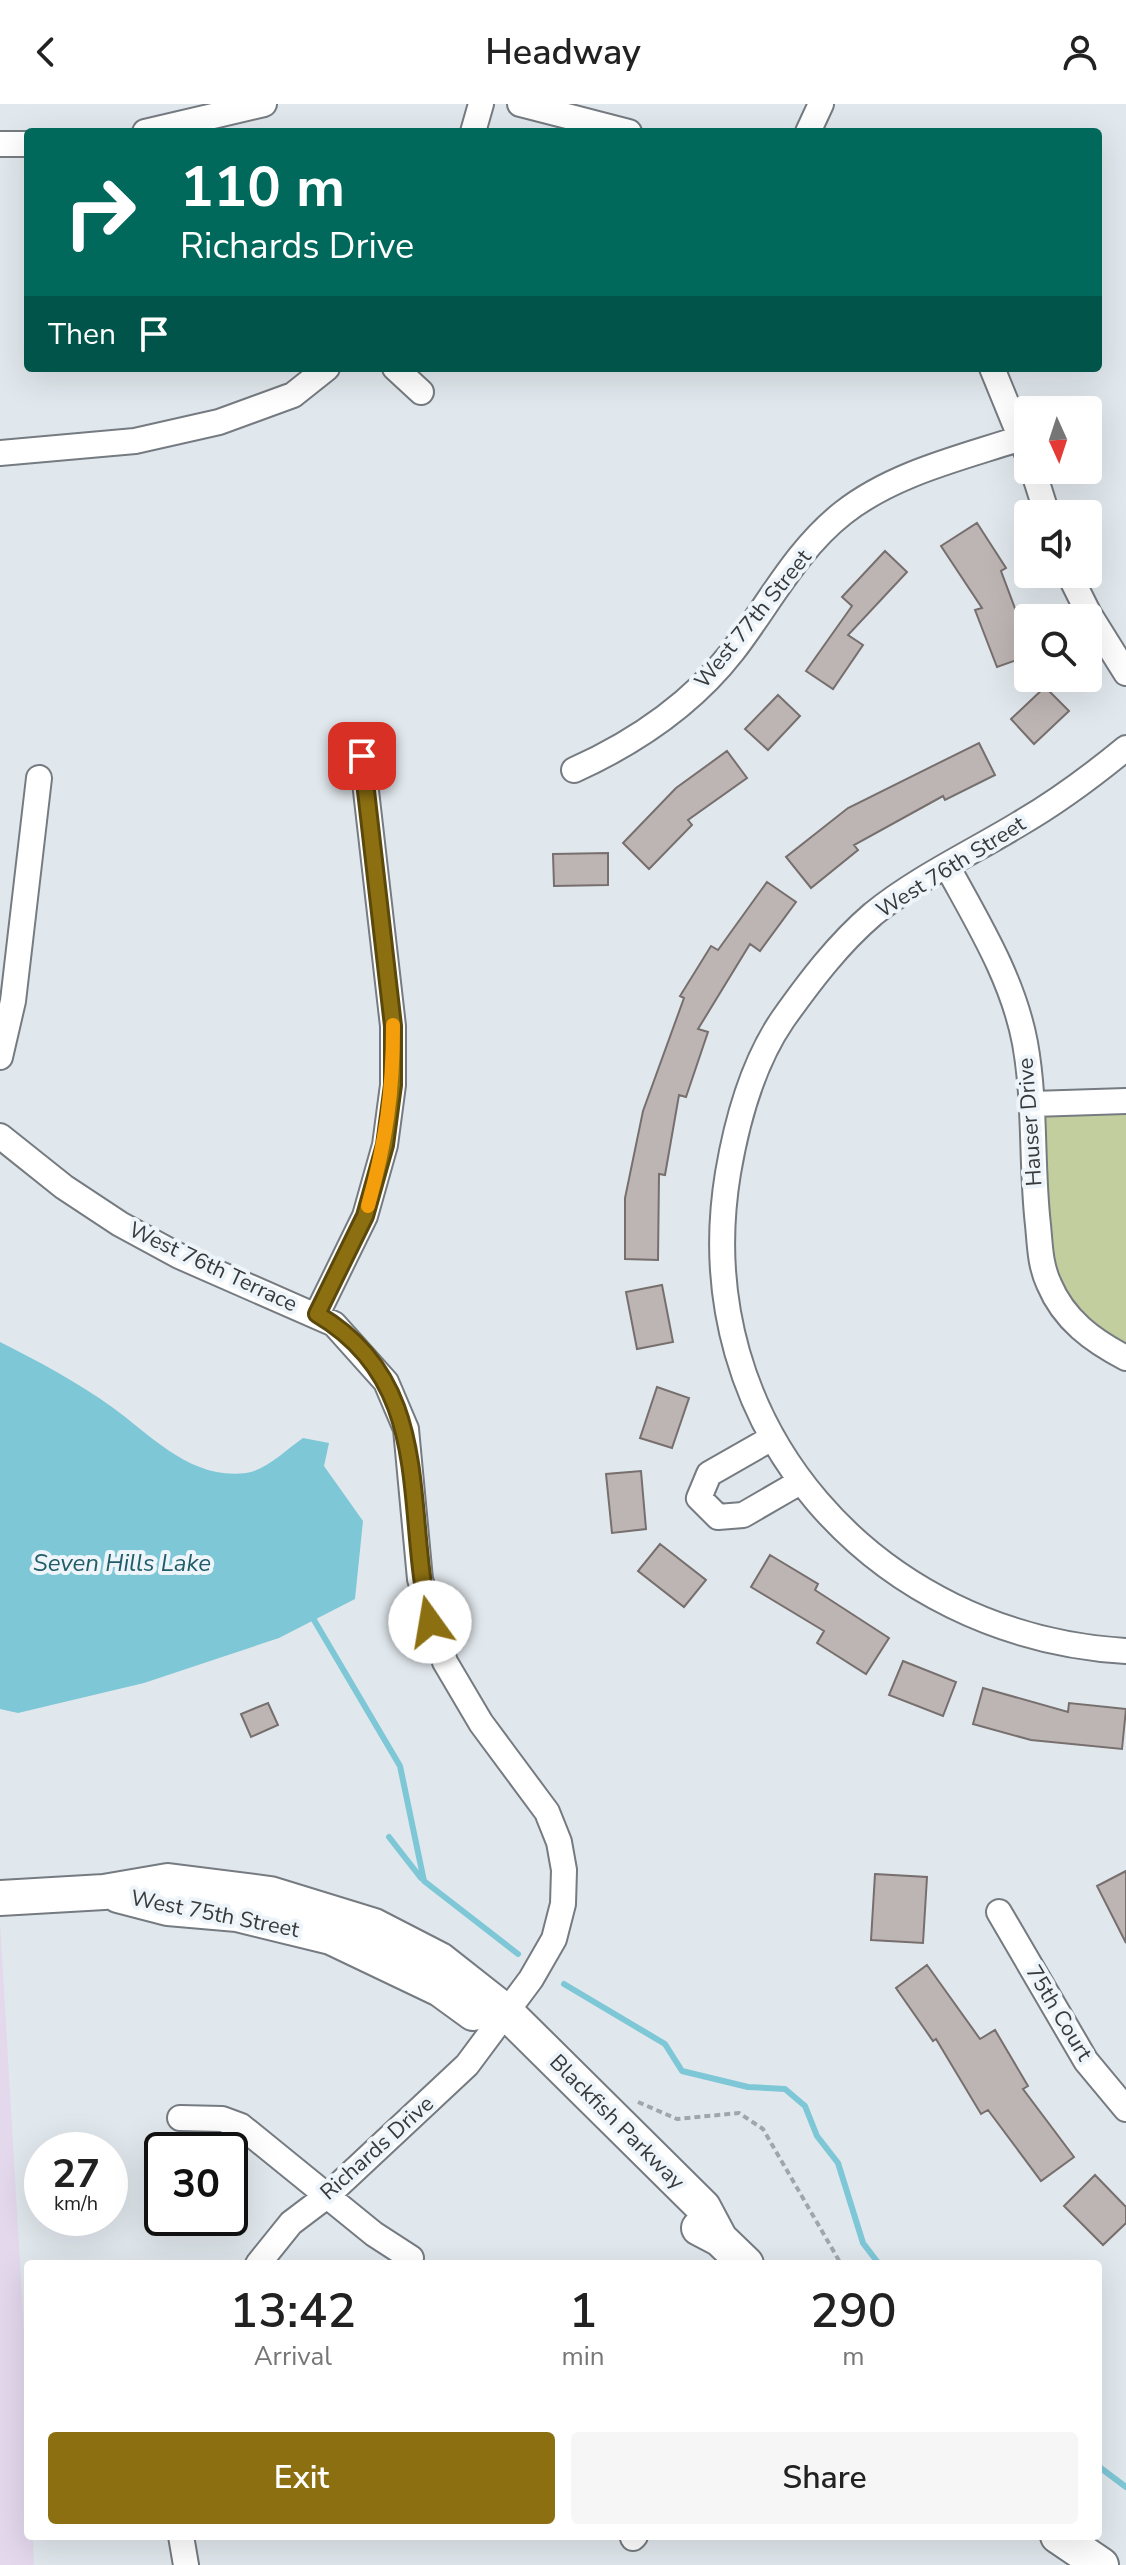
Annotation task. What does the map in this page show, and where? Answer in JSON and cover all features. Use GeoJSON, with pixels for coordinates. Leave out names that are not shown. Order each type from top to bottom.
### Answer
{"type":"FeatureCollection","features":[{"type":"Feature","properties":{"kind":"main road","name":"West 75th Street"},"geometry":{"type":"LineString","coordinates":[[0,1898],[104,1892],[168,1881],[224,1886],[304,1903],[409,1942],[440,1960],[500,2021]]}},
{"type":"Feature","properties":{"kind":"main road","name":"Blackfish Parkway"},"geometry":{"type":"LineString","coordinates":[[500,2021],[703,2207],[720,2239],[742,2260]]}},
{"type":"Feature","properties":{"kind":"main road"},"geometry":{"type":"LineString","coordinates":[[1064,2540],[1101,2565]]}},
{"type":"Feature","properties":{"kind":"street"},"geometry":{"type":"LineString","coordinates":[[162,128],[264,104]]}},
{"type":"Feature","properties":{"kind":"street"},"geometry":{"type":"LineString","coordinates":[[474,128],[481,104]]}},
{"type":"Feature","properties":{"kind":"street"},"geometry":{"type":"LineString","coordinates":[[520,104],[613,128]]}},
{"type":"Feature","properties":{"kind":"street"},"geometry":{"type":"LineString","coordinates":[[810,128],[821,104]]}},
{"type":"Feature","properties":{"kind":"street"},"geometry":{"type":"LineString","coordinates":[[0,144],[24,144]]}},
{"type":"Feature","properties":{"kind":"street"},"geometry":{"type":"LineString","coordinates":[[0,453],[135,441],[219,422],[293,395],[322,372]]}},
{"type":"Feature","properties":{"kind":"street"},"geometry":{"type":"LineString","coordinates":[[399,372],[421,392]]}},
{"type":"Feature","properties":{"kind":"street"},"geometry":{"type":"LineString","coordinates":[[994,372],[1014,421]]}},
{"type":"Feature","properties":{"kind":"street","name":"West 77th Street"},"geometry":{"type":"LineString","coordinates":[[574,770],[634,739],[676,710],[710,678],[794,564],[842,514],[878,490],[918,472],[1014,450]]}},
{"type":"Feature","properties":{"kind":"street"},"geometry":{"type":"LineString","coordinates":[[1076,588],[1126,673]]}},
{"type":"Feature","properties":{"kind":"street","name":"West 76th Street"},"geometry":{"type":"LineString","coordinates":[[1126,748],[1080,785],[875,913],[832,954],[781,1023],[754,1075],[735,1130],[723,1206],[723,1286],[730,1330],[742,1373],[772,1438],[800,1482],[858,1545],[932,1597],[1016,1633],[1062,1644],[1126,1651]]}},
{"type":"Feature","properties":{"kind":"street"},"geometry":{"type":"LineString","coordinates":[[317,1314],[365,1216],[385,1145],[393,1085],[393,1026],[362,756]]}},
{"type":"Feature","properties":{"kind":"street"},"geometry":{"type":"LineString","coordinates":[[0,1057],[13,1001],[39,778]]}},
{"type":"Feature","properties":{"kind":"street","name":"Hauser Drive"},"geometry":{"type":"LineString","coordinates":[[947,866],[999,962],[1016,1005],[1033,1104],[1035,1196],[1046,1276],[1076,1325],[1096,1342],[1126,1358]]}},
{"type":"Feature","properties":{"kind":"street"},"geometry":{"type":"LineString","coordinates":[[1033,1104],[1126,1101]]}},
{"type":"Feature","properties":{"kind":"street","name":"West 76th Terrace"},"geometry":{"type":"LineString","coordinates":[[0,1136],[64,1187],[120,1224],[179,1256],[317,1314],[353,1341],[386,1382],[406,1429],[420,1579],[445,1662],[481,1723],[547,1812],[559,1842],[564,1870],[563,1904],[554,1939],[531,1979],[500,2021]]}},
{"type":"Feature","properties":{"kind":"street"},"geometry":{"type":"LineString","coordinates":[[772,1438],[709,1474],[699,1498],[718,1517],[743,1515],[800,1482]]}},
{"type":"Feature","properties":{"kind":"street","name":"75th Court"},"geometry":{"type":"LineString","coordinates":[[999,1912],[1086,2061],[1126,2109]]}},
{"type":"Feature","properties":{"kind":"street","name":"Richards Drive"},"geometry":{"type":"LineString","coordinates":[[261,2260],[291,2223],[328,2195],[467,2065],[500,2021]]}},
{"type":"Feature","properties":{"kind":"street"},"geometry":{"type":"LineString","coordinates":[[180,2118],[222,2119],[241,2126],[374,2234],[411,2258]]}},
{"type":"Feature","properties":{"kind":"street"},"geometry":{"type":"LineString","coordinates":[[182,2540],[186,2565]]}},
{"type":"Feature","properties":{"kind":"path"},"geometry":{"type":"LineString","coordinates":[[631,2099],[677,2119],[739,2113],[763,2129],[839,2260]]}},
{"type":"Feature","properties":{"kind":"shaded area"},"geometry":{"type":"Polygon","coordinates":[[[0,1922],[24,2331],[24,2540],[33,2540],[34,2565],[0,2565],[0,1922]]]}},
{"type":"Feature","properties":{"kind":"green space"},"geometry":{"type":"Polygon","coordinates":[[[1126,1101],[1126,1358],[1049,1286],[1033,1104],[1126,1101]]]}},
{"type":"Feature","properties":{"kind":"water","name":"Seven Hills Lake"},"geometry":{"type":"Polygon","coordinates":[[[0,1342],[85,1389],[173,1454],[207,1470],[246,1473],[268,1464],[303,1438],[329,1443],[324,1466],[363,1521],[355,1599],[279,1638],[144,1683],[18,1713],[0,1709],[0,1342]]]}},
{"type":"Feature","properties":{"kind":"building"},"geometry":{"type":"Polygon","coordinates":[[[977,523],[1006,568],[1001,571],[1014,606],[1014,661],[997,667],[975,610],[982,608],[941,546],[977,523]]]}},
{"type":"Feature","properties":{"kind":"building"},"geometry":{"type":"Polygon","coordinates":[[[885,551],[907,572],[848,635],[863,645],[833,689],[806,671],[852,606],[842,597],[885,551]]]}},
{"type":"Feature","properties":{"kind":"building"},"geometry":{"type":"Polygon","coordinates":[[[1040,692],[1050,692],[1069,711],[1034,744],[1011,719],[1040,692]]]}},
{"type":"Feature","properties":{"kind":"building"},"geometry":{"type":"Polygon","coordinates":[[[778,695],[800,716],[768,750],[745,729],[778,695]]]}},
{"type":"Feature","properties":{"kind":"building"},"geometry":{"type":"Polygon","coordinates":[[[979,743],[995,775],[945,800],[943,796],[854,845],[858,850],[811,888],[786,857],[848,808],[979,743]]]}},
{"type":"Feature","properties":{"kind":"building"},"geometry":{"type":"Polygon","coordinates":[[[727,751],[747,778],[688,820],[692,825],[649,869],[623,843],[676,788],[727,751]]]}},
{"type":"Feature","properties":{"kind":"building"},"geometry":{"type":"Polygon","coordinates":[[[608,853],[608,885],[554,886],[553,854],[608,853]]]}},
{"type":"Feature","properties":{"kind":"building"},"geometry":{"type":"Polygon","coordinates":[[[767,882],[796,902],[760,951],[750,944],[698,1029],[708,1032],[686,1097],[679,1095],[665,1175],[659,1174],[658,1260],[625,1259],[625,1198],[643,1111],[684,998],[680,996],[711,946],[718,950],[767,882]]]}},
{"type":"Feature","properties":{"kind":"building"},"geometry":{"type":"Polygon","coordinates":[[[662,1285],[673,1342],[637,1349],[626,1292],[662,1285]]]}},
{"type":"Feature","properties":{"kind":"building"},"geometry":{"type":"Polygon","coordinates":[[[657,1387],[689,1398],[672,1448],[640,1438],[657,1387]]]}},
{"type":"Feature","properties":{"kind":"building"},"geometry":{"type":"Polygon","coordinates":[[[641,1471],[646,1529],[612,1533],[606,1474],[641,1471]]]}},
{"type":"Feature","properties":{"kind":"building"},"geometry":{"type":"Polygon","coordinates":[[[660,1544],[706,1580],[684,1607],[638,1571],[660,1544]]]}},
{"type":"Feature","properties":{"kind":"building"},"geometry":{"type":"Polygon","coordinates":[[[770,1555],[818,1584],[815,1590],[889,1638],[866,1674],[817,1643],[824,1631],[751,1587],[770,1555]]]}},
{"type":"Feature","properties":{"kind":"building"},"geometry":{"type":"Polygon","coordinates":[[[903,1661],[956,1682],[943,1716],[889,1695],[903,1661]]]}},
{"type":"Feature","properties":{"kind":"building"},"geometry":{"type":"Polygon","coordinates":[[[983,1688],[1068,1712],[1069,1703],[1126,1709],[1122,1749],[1031,1740],[973,1724],[983,1688]]]}},
{"type":"Feature","properties":{"kind":"building"},"geometry":{"type":"Polygon","coordinates":[[[268,1703],[278,1725],[251,1737],[241,1714],[268,1703]]]}},
{"type":"Feature","properties":{"kind":"building"},"geometry":{"type":"Polygon","coordinates":[[[1126,1871],[1126,1943],[1097,1886],[1126,1871]]]}},
{"type":"Feature","properties":{"kind":"building"},"geometry":{"type":"Polygon","coordinates":[[[875,1874],[927,1877],[923,1943],[871,1940],[875,1874]]]}},
{"type":"Feature","properties":{"kind":"building"},"geometry":{"type":"Polygon","coordinates":[[[927,1965],[980,2039],[995,2030],[1028,2086],[1023,2089],[1074,2157],[1041,2181],[988,2110],[981,2114],[936,2039],[933,2041],[896,1988],[927,1965]]]}},
{"type":"Feature","properties":{"kind":"building"},"geometry":{"type":"Polygon","coordinates":[[[1095,2175],[1126,2207],[1126,2223],[1103,2245],[1064,2206],[1095,2175]]]}},
{"type":"Feature","properties":{"kind":"waterway"},"geometry":{"type":"LineString","coordinates":[[314,1620],[400,1766],[424,1881],[518,1954]]}},
{"type":"Feature","properties":{"kind":"waterway"},"geometry":{"type":"LineString","coordinates":[[389,1837],[421,1878]]}},
{"type":"Feature","properties":{"kind":"waterway"},"geometry":{"type":"LineString","coordinates":[[564,1984],[665,2044],[682,2071],[748,2087],[785,2089],[805,2106],[817,2136],[838,2163],[863,2243],[876,2260]]}},
{"type":"Feature","properties":{"kind":"waterway"},"geometry":{"type":"LineString","coordinates":[[1102,2469],[1126,2487]]}},
{"type":"Feature","properties":{"kind":"slow traffic"},"geometry":{"type":"LineString","coordinates":[[368,1206],[385,1145],[393,1085],[393,1025]]}},
{"type":"Feature","properties":{"kind":"route"},"geometry":{"type":"LineString","coordinates":[[362,756],[393,1026],[393,1085],[385,1145],[365,1216],[317,1314],[353,1341],[386,1382],[406,1429],[420,1579],[430,1622]]}}]}
